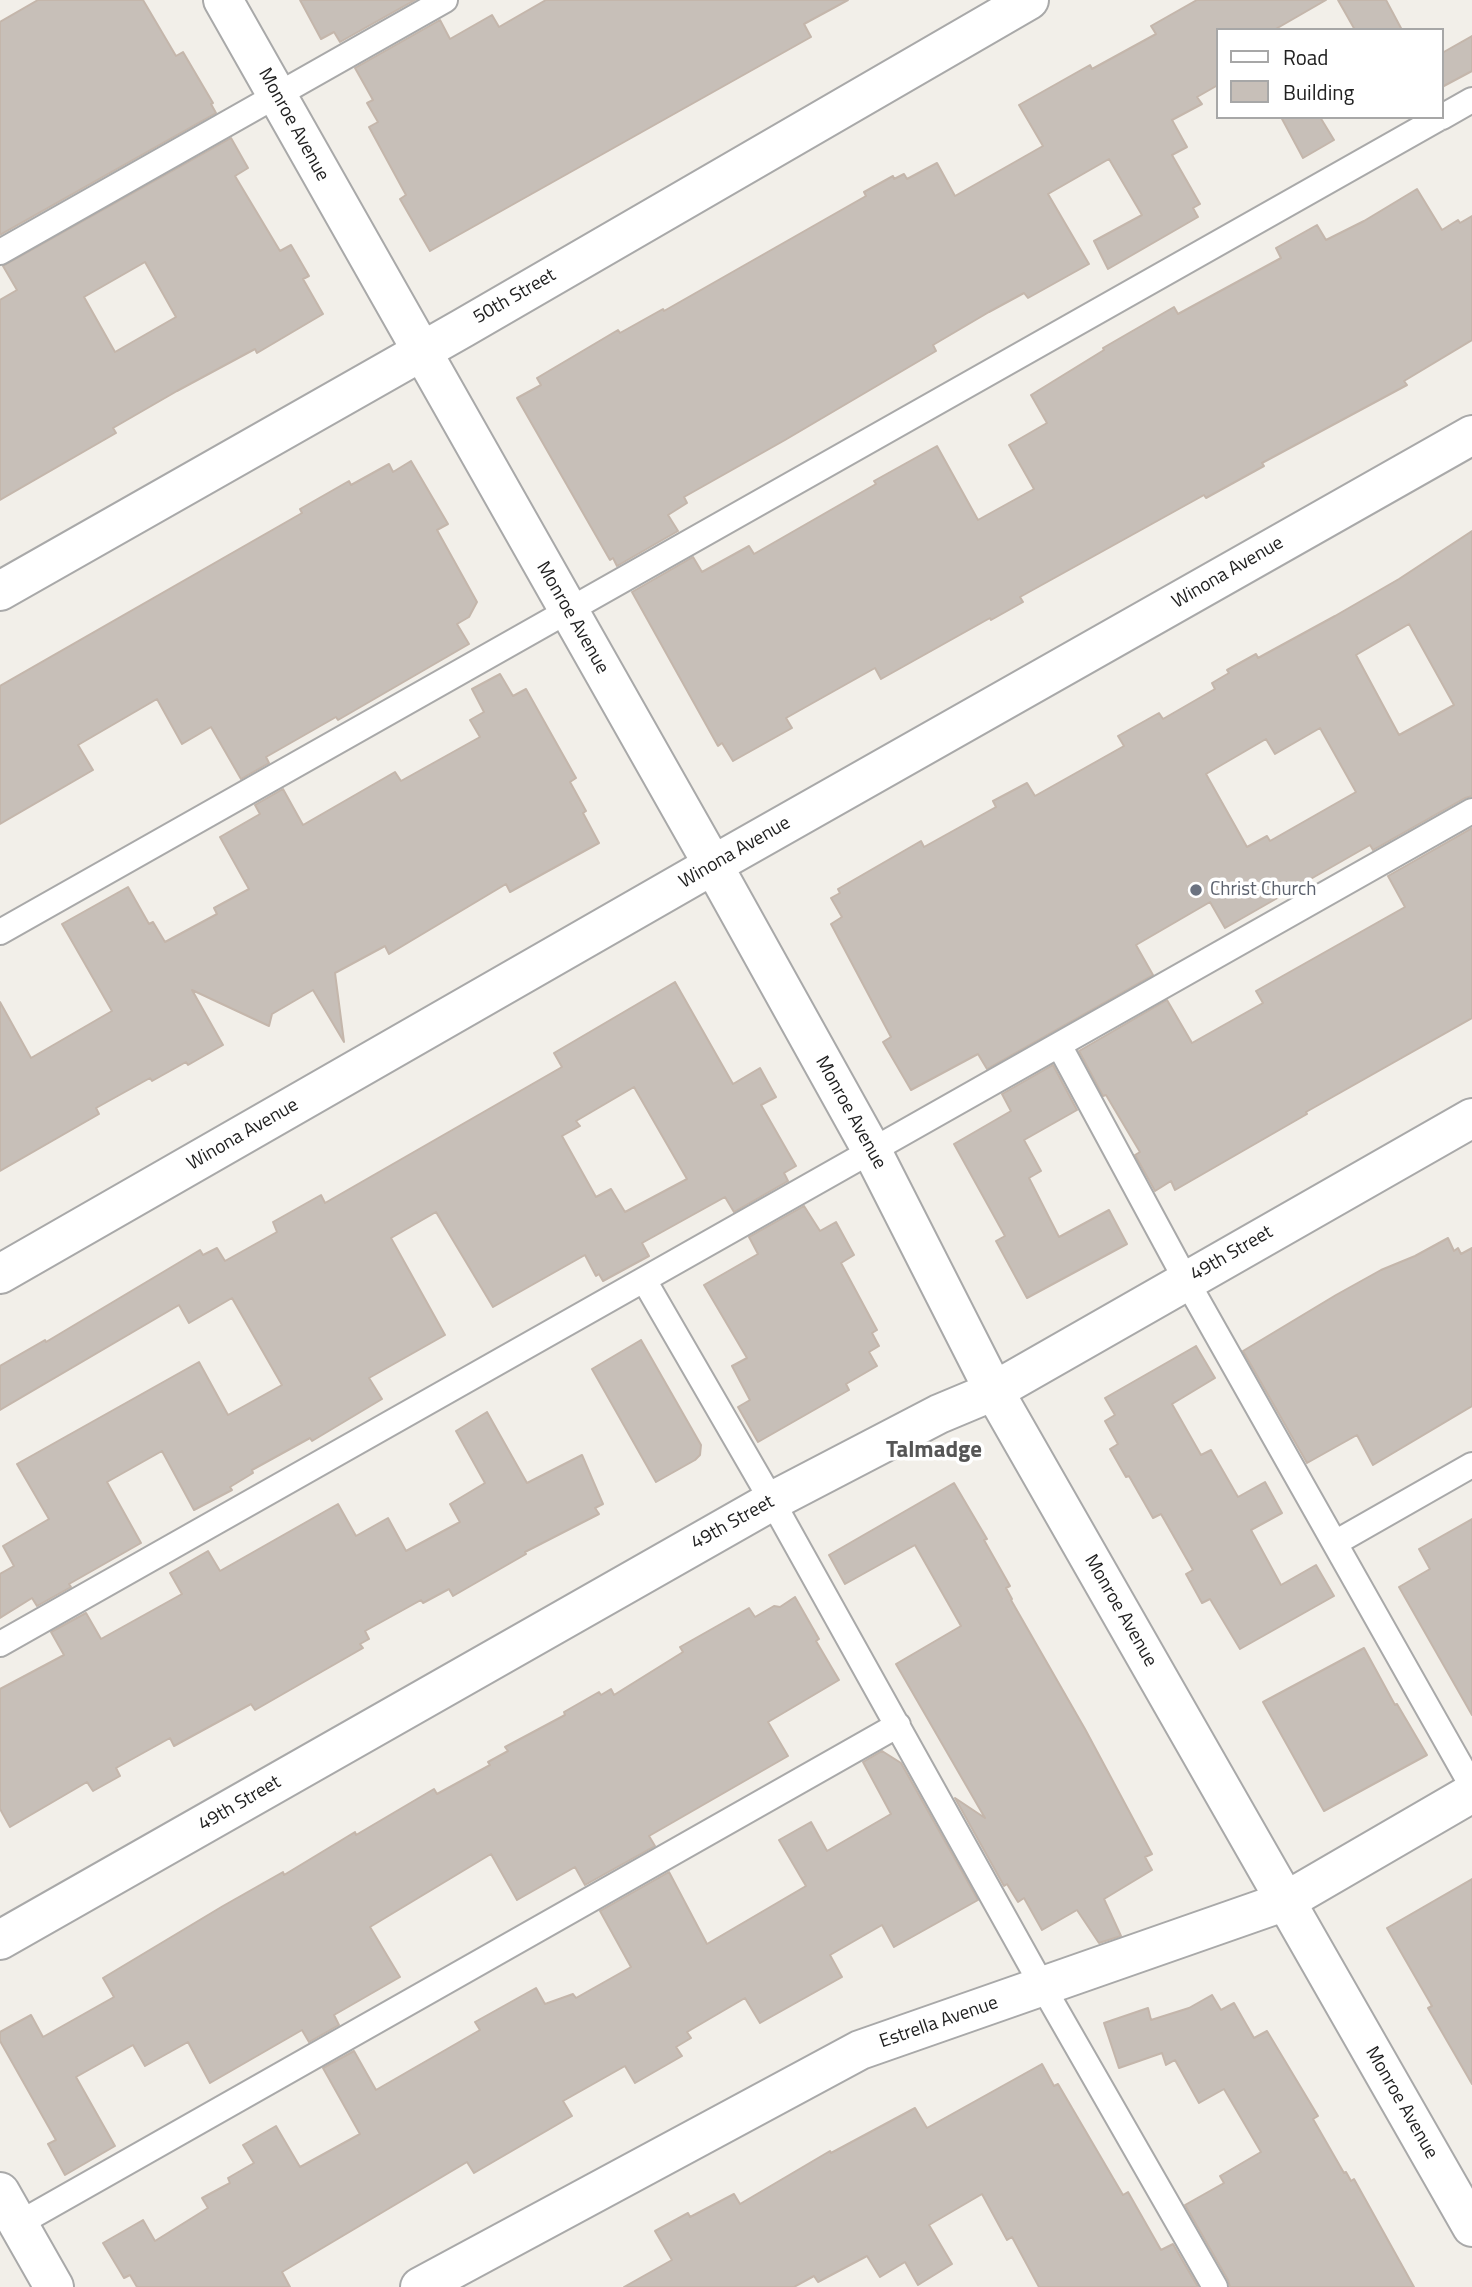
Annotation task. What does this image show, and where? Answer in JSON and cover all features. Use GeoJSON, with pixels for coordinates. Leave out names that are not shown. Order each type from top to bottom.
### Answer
{"type":"FeatureCollection","features":[{"type":"Feature","properties":{"kind":"street","name":"Monroe Avenue"},"geometry":{"type":"LineString","coordinates":[[223,0],[872,1151],[994,1391],[1472,2227]]}},
{"type":"Feature","properties":{"kind":"street","name":"50th Street"},"geometry":{"type":"LineString","coordinates":[[0,591],[1029,0]]}},
{"type":"Feature","properties":{"kind":"street","name":"Winona Avenue"},"geometry":{"type":"LineString","coordinates":[[0,1274],[713,865],[1472,435]]}},
{"type":"Feature","properties":{"kind":"street","name":"49th Street"},"geometry":{"type":"LineString","coordinates":[[0,1940],[772,1501],[939,1414],[994,1391],[1472,1118]]}},
{"type":"Feature","properties":{"kind":"street","name":"Estrella Avenue"},"geometry":{"type":"LineString","coordinates":[[420,2287],[860,2050],[1286,1901],[1472,1793]]}},
{"type":"Feature","properties":{"kind":"street"},"geometry":{"type":"LineString","coordinates":[[9,2208],[54,2287]]}},
{"type":"Feature","properties":{"kind":"lane"},"geometry":{"type":"LineString","coordinates":[[0,252],[445,0]]}},
{"type":"Feature","properties":{"kind":"lane"},"geometry":{"type":"LineString","coordinates":[[1444,116],[1472,100]]}},
{"type":"Feature","properties":{"kind":"lane"},"geometry":{"type":"LineString","coordinates":[[0,932],[1438,119]]}},
{"type":"Feature","properties":{"kind":"lane"},"geometry":{"type":"LineString","coordinates":[[0,1644],[1472,811]]}},
{"type":"Feature","properties":{"kind":"lane"},"geometry":{"type":"LineString","coordinates":[[1059,1045],[1186,1280],[1472,1786]]}},
{"type":"Feature","properties":{"kind":"lane"},"geometry":{"type":"LineString","coordinates":[[644,1280],[772,1501],[1043,1987],[1215,2287]]}},
{"type":"Feature","properties":{"kind":"lane"},"geometry":{"type":"LineString","coordinates":[[1335,1543],[1472,1465]]}},
{"type":"Feature","properties":{"kind":"lane"},"geometry":{"type":"LineString","coordinates":[[9,2208],[898,1724]]}},
{"type":"Feature","properties":{"kind":"building"},"geometry":{"type":"Polygon","coordinates":[[[38,0],[143,0],[176,56],[183,52],[213,103],[211,104],[216,113],[0,235],[0,22],[38,0]]]}},
{"type":"Feature","properties":{"kind":"building"},"geometry":{"type":"Polygon","coordinates":[[[300,0],[415,0],[340,42],[334,32],[321,39],[300,0]]]}},
{"type":"Feature","properties":{"kind":"building"},"geometry":{"type":"Polygon","coordinates":[[[546,0],[848,0],[804,24],[811,37],[430,251],[400,199],[406,195],[369,127],[378,122],[367,103],[373,100],[355,68],[440,20],[450,39],[492,15],[499,27],[546,0]]]}},
{"type":"Feature","properties":{"kind":"building"},"geometry":{"type":"Polygon","coordinates":[[[1197,0],[1326,0],[1277,28],[1216,28],[1216,86],[1197,97],[1202,104],[1172,120],[1187,147],[1172,155],[1200,204],[1193,208],[1198,217],[1108,269],[1094,241],[1142,215],[1109,159],[1048,194],[1089,264],[1028,298],[1024,293],[989,312],[933,345],[936,351],[684,497],[687,503],[668,515],[678,531],[617,566],[613,558],[610,560],[517,398],[541,385],[537,378],[618,330],[620,333],[663,309],[664,311],[866,196],[864,192],[893,176],[894,179],[904,174],[907,179],[937,163],[955,196],[1043,146],[1019,105],[1090,65],[1092,69],[1156,34],[1151,26],[1197,0]]]}},
{"type":"Feature","properties":{"kind":"building"},"geometry":{"type":"Polygon","coordinates":[[[1338,0],[1386,0],[1401,28],[1354,28],[1338,0]]]}},
{"type":"Feature","properties":{"kind":"building"},"geometry":{"type":"Polygon","coordinates":[[[1472,36],[1472,71],[1444,86],[1444,52],[1472,36]]]}},
{"type":"Feature","properties":{"kind":"building"},"geometry":{"type":"Polygon","coordinates":[[[1282,119],[1321,119],[1334,140],[1303,158],[1282,119]]]}},
{"type":"Feature","properties":{"kind":"building"},"geometry":{"type":"Polygon","coordinates":[[[231,138],[248,168],[235,176],[280,251],[291,245],[309,276],[303,279],[323,314],[257,353],[255,349],[177,391],[113,428],[116,433],[0,500],[0,300],[17,290],[3,266],[231,138]],[[145,262],[84,297],[115,352],[176,317],[145,262]]]}},
{"type":"Feature","properties":{"kind":"building"},"geometry":{"type":"Polygon","coordinates":[[[1417,189],[1442,230],[1458,220],[1460,223],[1472,216],[1472,340],[1404,381],[1407,385],[1262,463],[1264,466],[1206,498],[1204,495],[1020,597],[1023,602],[991,620],[990,618],[881,679],[875,668],[786,718],[792,728],[733,761],[722,743],[718,746],[632,592],[693,557],[702,572],[749,546],[754,554],[937,446],[978,520],[1034,489],[1009,445],[1047,423],[1031,395],[1104,350],[1103,348],[1174,307],[1178,314],[1281,258],[1276,248],[1317,225],[1326,240],[1417,189]]]}},
{"type":"Feature","properties":{"kind":"building"},"geometry":{"type":"Polygon","coordinates":[[[411,461],[448,524],[437,530],[477,602],[469,617],[457,624],[469,644],[338,720],[336,717],[266,757],[269,763],[241,779],[211,727],[182,744],[157,699],[78,745],[93,770],[0,824],[0,686],[302,513],[300,509],[349,481],[351,485],[389,464],[393,472],[411,461]]]}},
{"type":"Feature","properties":{"kind":"building"},"geometry":{"type":"Polygon","coordinates":[[[1472,531],[1472,796],[1373,850],[1370,845],[1225,928],[1210,902],[1136,945],[1153,975],[987,1069],[978,1054],[911,1090],[883,1042],[891,1037],[831,924],[842,917],[831,898],[840,893],[838,889],[921,841],[924,847],[996,807],[993,801],[1027,783],[1035,796],[1124,746],[1118,736],[1159,713],[1163,719],[1215,689],[1212,683],[1229,673],[1227,670],[1256,654],[1258,658],[1399,579],[1472,531]],[[1409,624],[1356,655],[1399,735],[1454,705],[1409,624]],[[1320,728],[1275,754],[1266,739],[1206,774],[1247,847],[1267,836],[1270,841],[1356,792],[1320,728]]]}},
{"type":"Feature","properties":{"kind":"building"},"geometry":{"type":"Polygon","coordinates":[[[500,674],[513,696],[526,689],[576,778],[570,782],[599,843],[510,892],[506,884],[389,954],[385,946],[335,973],[344,1042],[313,990],[272,1014],[269,1026],[192,990],[223,1045],[188,1065],[186,1062],[152,1081],[150,1078],[96,1108],[99,1114],[0,1171],[0,1002],[31,1058],[112,1011],[62,924],[128,887],[149,924],[153,922],[165,942],[217,914],[214,908],[249,889],[220,837],[260,814],[255,805],[283,789],[303,825],[395,772],[401,781],[480,737],[470,720],[484,712],[472,689],[500,674]]]}},
{"type":"Feature","properties":{"kind":"building"},"geometry":{"type":"Polygon","coordinates":[[[1472,828],[1472,1018],[1175,1190],[1171,1181],[1155,1191],[1135,1155],[1140,1152],[1106,1095],[1103,1096],[1079,1051],[1167,1000],[1192,1043],[1263,1003],[1256,991],[1405,907],[1388,876],[1472,828]]]}},
{"type":"Feature","properties":{"kind":"building"},"geometry":{"type":"Polygon","coordinates":[[[675,982],[733,1084],[760,1068],[776,1097],[761,1105],[796,1166],[784,1173],[788,1181],[734,1212],[725,1197],[642,1243],[649,1256],[603,1281],[599,1274],[596,1276],[585,1255],[493,1307],[436,1212],[391,1238],[445,1335],[369,1378],[382,1399],[312,1441],[310,1438],[252,1470],[253,1473],[230,1487],[232,1490],[194,1510],[162,1451],[107,1482],[141,1543],[69,1584],[71,1587],[37,1606],[32,1598],[0,1618],[0,1574],[14,1566],[3,1546],[49,1519],[17,1464],[199,1362],[228,1415],[282,1385],[232,1298],[189,1323],[179,1305],[0,1410],[0,1366],[45,1340],[46,1342],[200,1250],[203,1255],[217,1248],[225,1261],[277,1232],[273,1222],[321,1195],[325,1203],[562,1067],[554,1053],[675,982]],[[634,1087],[576,1121],[580,1126],[562,1136],[596,1197],[611,1189],[625,1212],[687,1179],[634,1087]]]}},
{"type":"Feature","properties":{"kind":"building"},"geometry":{"type":"Polygon","coordinates":[[[1053,1065],[1077,1110],[1024,1140],[1041,1171],[1029,1178],[1059,1237],[1109,1210],[1127,1244],[1027,1298],[996,1241],[1005,1236],[954,1144],[1011,1111],[1002,1094],[1053,1065]]]}},
{"type":"Feature","properties":{"kind":"building"},"geometry":{"type":"Polygon","coordinates":[[[804,1206],[820,1231],[836,1222],[854,1255],[841,1263],[877,1330],[872,1333],[879,1346],[869,1352],[877,1366],[846,1384],[849,1390],[758,1442],[738,1407],[750,1400],[732,1366],[747,1358],[704,1285],[758,1254],[749,1237],[804,1206]]]}},
{"type":"Feature","properties":{"kind":"building"},"geometry":{"type":"Polygon","coordinates":[[[1448,1238],[1454,1251],[1458,1248],[1461,1254],[1472,1248],[1472,1406],[1373,1465],[1357,1435],[1307,1463],[1243,1351],[1381,1270],[1448,1238]]]}},
{"type":"Feature","properties":{"kind":"building"},"geometry":{"type":"Polygon","coordinates":[[[641,1340],[701,1445],[700,1455],[695,1460],[656,1482],[592,1369],[641,1340]]]}},
{"type":"Feature","properties":{"kind":"building"},"geometry":{"type":"Polygon","coordinates":[[[1196,1346],[1215,1378],[1172,1404],[1201,1455],[1211,1450],[1238,1497],[1265,1482],[1282,1513],[1251,1530],[1281,1585],[1316,1565],[1334,1596],[1240,1649],[1210,1599],[1202,1603],[1186,1574],[1193,1570],[1161,1514],[1153,1518],[1129,1476],[1126,1477],[1110,1449],[1118,1444],[1105,1421],[1115,1415],[1105,1398],[1196,1346]]]}},
{"type":"Feature","properties":{"kind":"building"},"geometry":{"type":"Polygon","coordinates":[[[487,1412],[527,1483],[582,1455],[603,1504],[595,1508],[599,1514],[525,1552],[526,1554],[453,1596],[449,1589],[423,1603],[421,1600],[365,1631],[369,1639],[360,1644],[363,1648],[255,1710],[251,1704],[174,1746],[170,1738],[116,1768],[120,1776],[93,1791],[87,1782],[10,1827],[0,1809],[0,1689],[64,1655],[51,1632],[86,1613],[101,1639],[182,1594],[170,1573],[208,1551],[220,1571],[338,1504],[356,1536],[388,1518],[406,1551],[460,1522],[450,1504],[485,1483],[456,1431],[487,1412]]]}},
{"type":"Feature","properties":{"kind":"building"},"geometry":{"type":"Polygon","coordinates":[[[954,1483],[987,1539],[984,1540],[1010,1586],[1006,1588],[1011,1600],[1152,1854],[1145,1857],[1152,1870],[1104,1899],[1121,1936],[1099,1943],[1077,1910],[1042,1930],[1024,1898],[1018,1902],[1007,1884],[1004,1886],[955,1798],[985,1818],[896,1664],[961,1626],[915,1545],[845,1584],[829,1555],[954,1483]]]}},
{"type":"Feature","properties":{"kind":"building"},"geometry":{"type":"Polygon","coordinates":[[[1472,1519],[1472,1715],[1399,1587],[1430,1569],[1419,1549],[1472,1519]]]}},
{"type":"Feature","properties":{"kind":"building"},"geometry":{"type":"Polygon","coordinates":[[[795,1597],[839,1680],[768,1722],[788,1756],[649,1836],[655,1846],[585,1885],[575,1867],[517,1900],[491,1854],[370,1927],[400,1977],[334,2015],[339,2025],[309,2042],[302,2030],[210,2083],[188,2042],[145,2066],[133,2045],[76,2077],[115,2146],[65,2175],[48,2144],[56,2140],[0,2041],[0,2032],[31,2015],[43,2037],[114,1997],[103,1978],[223,1906],[283,1872],[284,1875],[434,1789],[437,1794],[490,1765],[488,1762],[508,1751],[505,1747],[565,1715],[564,1712],[599,1692],[601,1695],[611,1689],[614,1695],[683,1652],[680,1647],[749,1608],[755,1617],[774,1606],[780,1607],[795,1597]]]}},
{"type":"Feature","properties":{"kind":"building"},"geometry":{"type":"Polygon","coordinates":[[[1364,1648],[1395,1705],[1397,1704],[1427,1755],[1324,1811],[1263,1702],[1364,1648]]]}},
{"type":"Feature","properties":{"kind":"building"},"geometry":{"type":"Polygon","coordinates":[[[882,1751],[901,1763],[978,1900],[894,1947],[882,1925],[830,1955],[842,1977],[760,2023],[745,1998],[687,2032],[691,2038],[676,2047],[682,2056],[635,2083],[625,2066],[563,2101],[572,2116],[474,2173],[467,2162],[282,2272],[290,2287],[137,2287],[130,2275],[124,2278],[103,2243],[143,2220],[155,2241],[208,2208],[202,2198],[230,2183],[228,2178],[254,2163],[243,2145],[276,2126],[300,2167],[360,2134],[323,2068],[354,2051],[376,2090],[480,2030],[475,2022],[536,1988],[545,2004],[573,1994],[576,1998],[631,1967],[600,1911],[669,1872],[707,1944],[806,1886],[779,1840],[811,1822],[827,1851],[891,1814],[863,1762],[882,1751]]]}},
{"type":"Feature","properties":{"kind":"building"},"geometry":{"type":"Polygon","coordinates":[[[1472,1879],[1472,2084],[1428,2008],[1432,2006],[1387,1928],[1472,1879]]]}},
{"type":"Feature","properties":{"kind":"building"},"geometry":{"type":"Polygon","coordinates":[[[1212,1995],[1221,2010],[1234,2003],[1254,2038],[1267,2031],[1318,2116],[1313,2119],[1344,2173],[1346,2172],[1351,2181],[1354,2179],[1414,2287],[1230,2287],[1185,2205],[1224,2183],[1220,2176],[1261,2152],[1224,2089],[1199,2103],[1175,2060],[1166,2065],[1162,2053],[1119,2068],[1104,2023],[1148,2008],[1151,2020],[1189,2008],[1212,1995]]]}},
{"type":"Feature","properties":{"kind":"building"},"geometry":{"type":"Polygon","coordinates":[[[1042,2064],[1054,2086],[1058,2084],[1123,2195],[1128,2192],[1161,2250],[1173,2244],[1198,2287],[1039,2287],[1012,2237],[1007,2240],[982,2194],[929,2225],[952,2264],[918,2285],[905,2262],[880,2277],[867,2256],[818,2282],[814,2276],[794,2287],[624,2287],[672,2260],[655,2231],[688,2213],[690,2217],[734,2194],[740,2204],[830,2151],[831,2153],[915,2108],[927,2128],[1042,2064]]]}},
{"type":"Feature","properties":{"kind":"place","name":"Christ Church"},"geometry":{"type":"Point","coordinates":[1196,890]}},
{"type":"Feature","properties":{"kind":"district","name":"Talmadge"},"geometry":{"type":"Point","coordinates":[934,1451]}}]}
